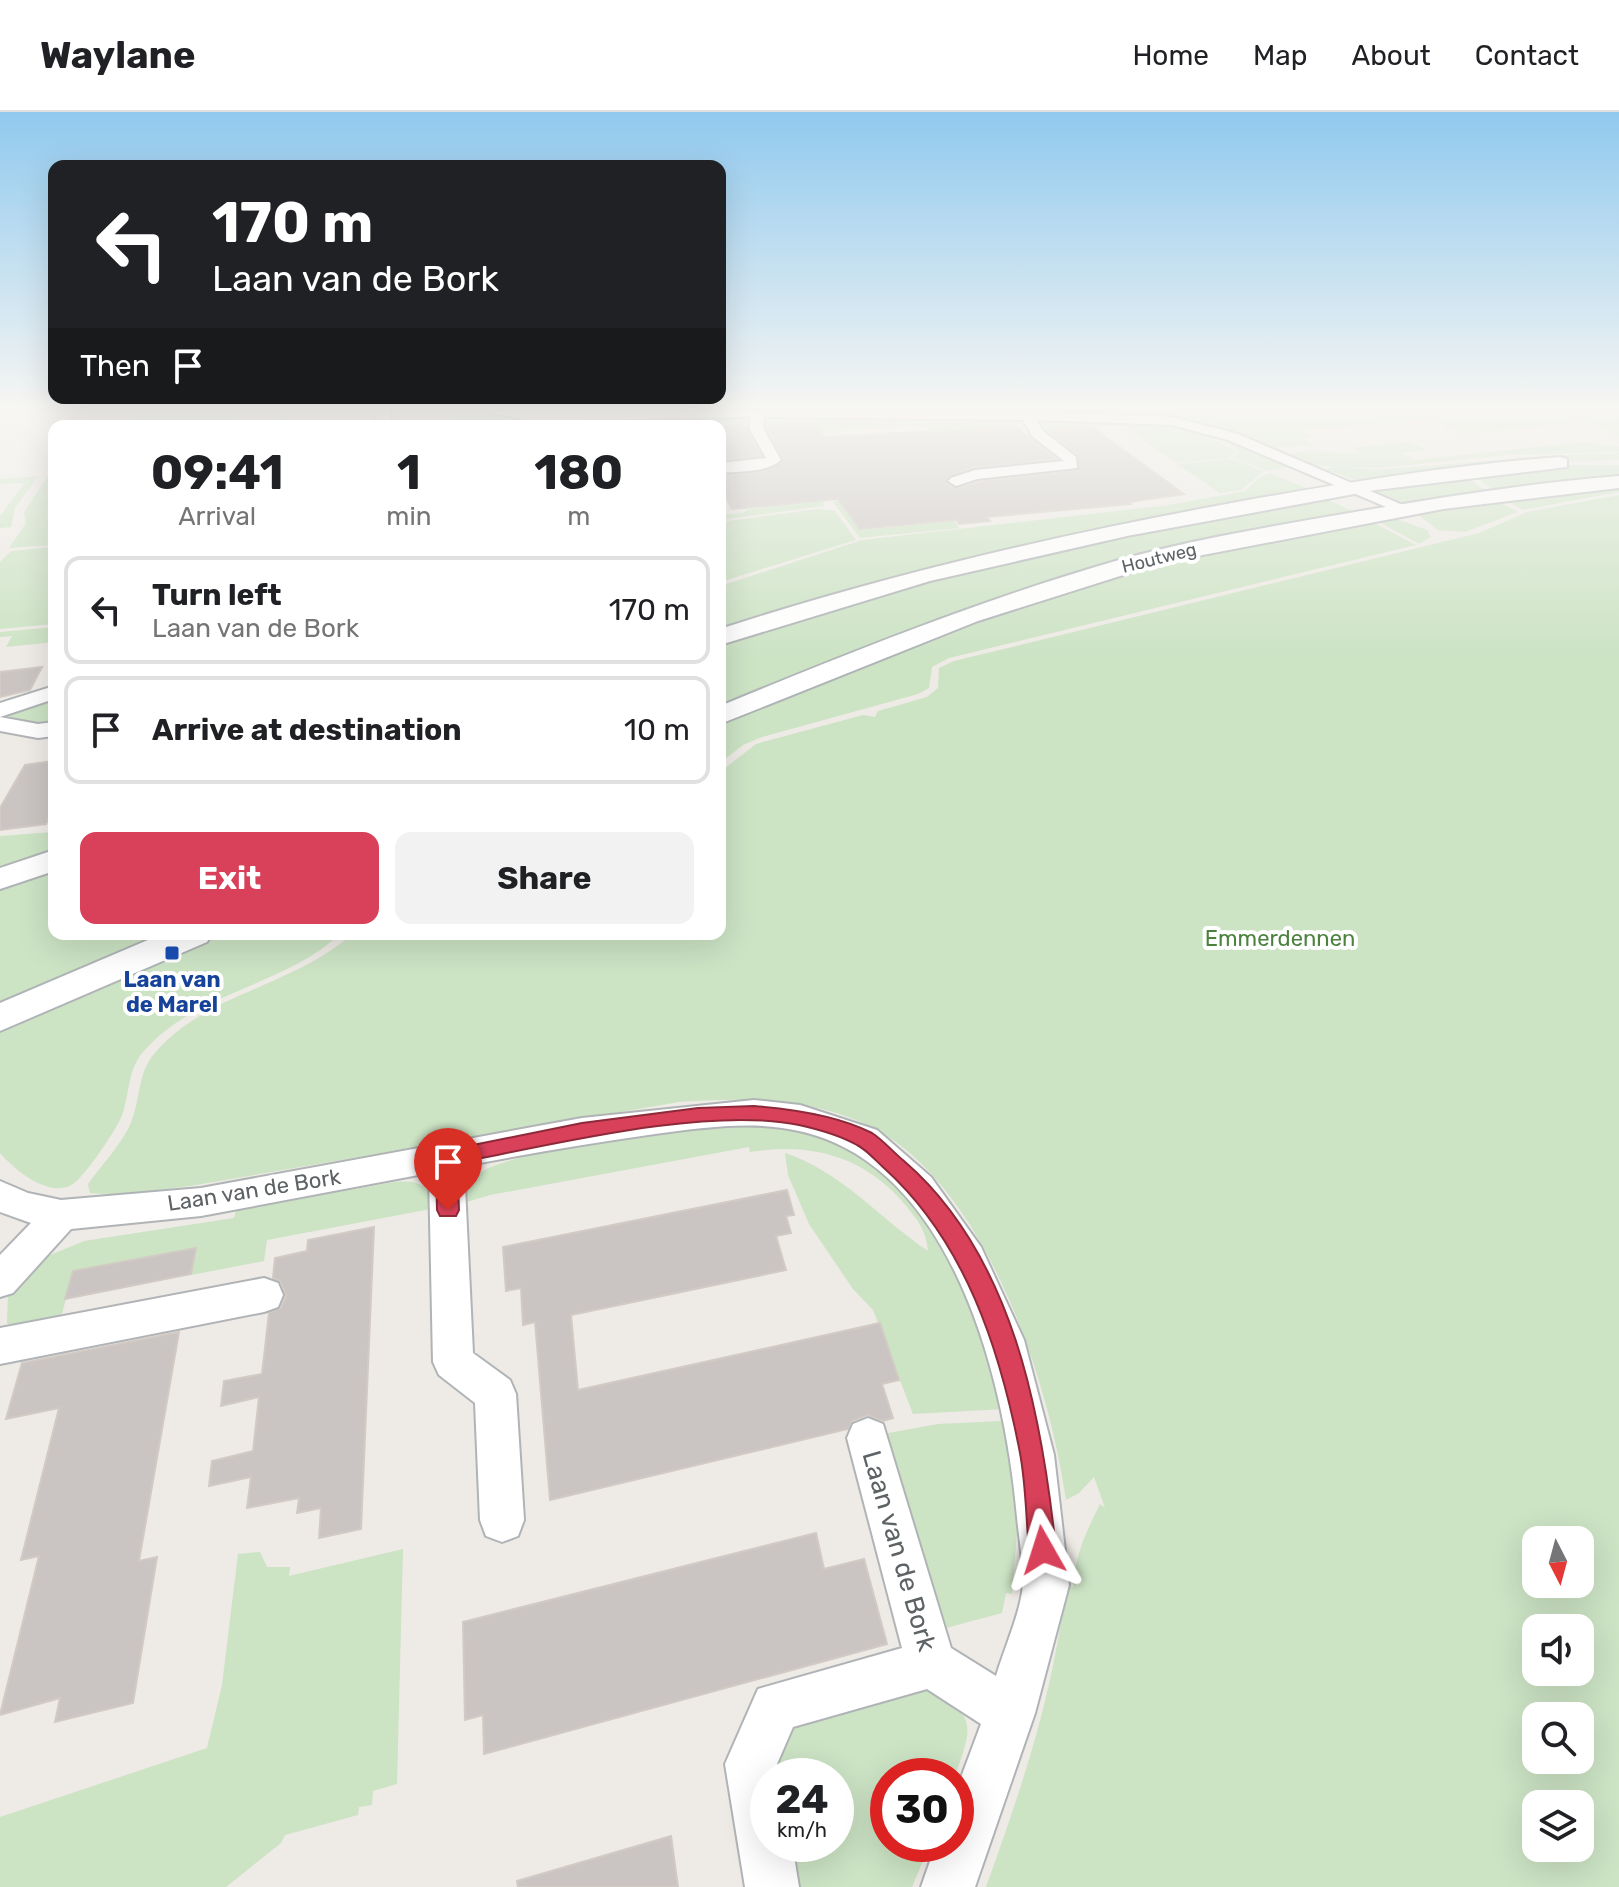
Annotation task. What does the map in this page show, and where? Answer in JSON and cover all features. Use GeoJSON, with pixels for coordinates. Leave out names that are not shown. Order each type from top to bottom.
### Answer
{"type":"FeatureCollection","features":[{"type":"Feature","properties":{"kind":"street","name":"Houtweg"},"geometry":{"type":"LineString","coordinates":[[726,635],[839,599],[1003,554],[1134,526],[1328,493]]}},
{"type":"Feature","properties":{"kind":"street"},"geometry":{"type":"LineString","coordinates":[[1358,493],[1395,511]]}},
{"type":"Feature","properties":{"kind":"street","name":"Houtweg"},"geometry":{"type":"LineString","coordinates":[[726,714],[953,622],[1082,578],[1198,547],[1395,511],[1535,493]]}},
{"type":"Feature","properties":{"kind":"street"},"geometry":{"type":"LineString","coordinates":[[0,710],[48,694]]}},
{"type":"Feature","properties":{"kind":"street"},"geometry":{"type":"LineString","coordinates":[[0,724],[38,731],[48,730]]}},
{"type":"Feature","properties":{"kind":"street"},"geometry":{"type":"LineString","coordinates":[[0,879],[48,862]]}},
{"type":"Feature","properties":{"kind":"street"},"geometry":{"type":"LineString","coordinates":[[0,1018],[180,940]]}},
{"type":"Feature","properties":{"kind":"street","name":"Laan van de Bork"},"geometry":{"type":"LineString","coordinates":[[0,1195],[20,1206],[61,1215],[201,1202],[582,1131],[698,1116],[754,1113],[800,1118],[865,1139],[919,1187],[968,1258],[1004,1340],[1033,1455],[1046,1585],[1010,1713],[948,1887]]}},
{"type":"Feature","properties":{"kind":"street"},"geometry":{"type":"LineString","coordinates":[[446,1157],[453,1362],[495,1394],[502,1520]]}},
{"type":"Feature","properties":{"kind":"street"},"geometry":{"type":"LineString","coordinates":[[0,1281],[61,1215]]}},
{"type":"Feature","properties":{"kind":"street"},"geometry":{"type":"LineString","coordinates":[[0,1346],[264,1295]]}},
{"type":"Feature","properties":{"kind":"street","name":"Laan van de Bork"},"geometry":{"type":"LineString","coordinates":[[868,1438],[931,1664],[1010,1713]]}},
{"type":"Feature","properties":{"kind":"street","name":"Laan van de Bork"},"geometry":{"type":"LineString","coordinates":[[772,1887],[751,1764],[776,1707],[931,1664]]}},
{"type":"Feature","properties":{"kind":"green space"},"geometry":{"type":"Polygon","coordinates":[[[17,493],[26,493],[15,508],[11,527],[0,528],[0,516],[17,493]]]}},
{"type":"Feature","properties":{"kind":"green space"},"geometry":{"type":"Polygon","coordinates":[[[37,493],[48,493],[48,545],[9,548],[26,523],[24,512],[37,493]]]}},
{"type":"Feature","properties":{"kind":"green space"},"geometry":{"type":"Polygon","coordinates":[[[1235,493],[1303,493],[1008,548],[870,585],[726,630],[726,584],[862,540],[1169,505],[1235,493]]]}},
{"type":"Feature","properties":{"kind":"green space"},"geometry":{"type":"Polygon","coordinates":[[[1375,493],[1490,493],[1400,505],[1375,493]]]}},
{"type":"Feature","properties":{"kind":"green space"},"geometry":{"type":"Polygon","coordinates":[[[1564,493],[1615,493],[1523,510],[1506,501],[1564,493]]]}},
{"type":"Feature","properties":{"kind":"green space","name":"Emmerdennen"},"geometry":{"type":"Polygon","coordinates":[[[1619,495],[1619,1887],[986,1887],[1045,1702],[1066,1586],[1073,1587],[1076,1564],[1086,1534],[1100,1504],[1105,1508],[1094,1477],[1079,1493],[1066,1500],[1044,1398],[1026,1342],[1003,1286],[975,1234],[943,1187],[905,1149],[863,1123],[818,1108],[772,1101],[679,1102],[190,1186],[117,1195],[90,1193],[88,1184],[128,1129],[144,1071],[154,1054],[198,1017],[303,967],[344,940],[726,940],[726,767],[756,744],[863,715],[875,717],[878,711],[927,697],[938,688],[939,668],[954,661],[1479,533],[1527,512],[1619,495]]]}},
{"type":"Feature","properties":{"kind":"green space"},"geometry":{"type":"Polygon","coordinates":[[[1321,496],[1360,515],[1183,548],[726,708],[726,640],[938,574],[1321,496]]]}},
{"type":"Feature","properties":{"kind":"green space"},"geometry":{"type":"Polygon","coordinates":[[[823,501],[824,506],[726,519],[726,514],[743,513],[749,509],[823,501]]]}},
{"type":"Feature","properties":{"kind":"green space"},"geometry":{"type":"Polygon","coordinates":[[[840,501],[861,530],[954,521],[959,528],[860,538],[833,502],[840,501]]]}},
{"type":"Feature","properties":{"kind":"green space"},"geometry":{"type":"Polygon","coordinates":[[[1498,501],[1518,512],[1465,532],[1438,530],[1417,514],[1498,501]]]}},
{"type":"Feature","properties":{"kind":"green space"},"geometry":{"type":"Polygon","coordinates":[[[818,509],[835,511],[856,540],[726,580],[726,521],[818,509]]]}},
{"type":"Feature","properties":{"kind":"green space"},"geometry":{"type":"Polygon","coordinates":[[[1365,518],[1416,545],[949,658],[932,667],[929,688],[918,694],[762,737],[743,745],[726,758],[726,721],[895,651],[1116,571],[1365,518]]]}},
{"type":"Feature","properties":{"kind":"green space"},"geometry":{"type":"Polygon","coordinates":[[[1394,518],[1427,530],[1431,537],[1419,544],[1377,521],[1394,518]]]}},
{"type":"Feature","properties":{"kind":"green space"},"geometry":{"type":"Polygon","coordinates":[[[48,548],[48,625],[0,629],[0,562],[11,551],[48,548]]]}},
{"type":"Feature","properties":{"kind":"green space"},"geometry":{"type":"Polygon","coordinates":[[[48,628],[48,643],[6,647],[12,636],[0,637],[0,632],[48,628]]]}},
{"type":"Feature","properties":{"kind":"green space"},"geometry":{"type":"Polygon","coordinates":[[[48,698],[48,723],[21,722],[1,715],[48,698]]]}},
{"type":"Feature","properties":{"kind":"green space"},"geometry":{"type":"Polygon","coordinates":[[[48,832],[48,858],[0,874],[0,836],[48,832]]]}},
{"type":"Feature","properties":{"kind":"green space"},"geometry":{"type":"Polygon","coordinates":[[[48,867],[48,940],[161,940],[0,1012],[0,883],[48,867]]]}},
{"type":"Feature","properties":{"kind":"green space"},"geometry":{"type":"Polygon","coordinates":[[[201,940],[332,940],[293,966],[188,1015],[164,1032],[138,1059],[119,1122],[78,1179],[64,1188],[54,1188],[33,1180],[0,1153],[0,1030],[158,961],[161,964],[175,959],[172,952],[201,940]]]}},
{"type":"Feature","properties":{"kind":"green space"},"geometry":{"type":"Polygon","coordinates":[[[756,1125],[805,1134],[854,1151],[882,1169],[904,1190],[924,1216],[958,1279],[1003,1409],[913,1414],[873,1310],[853,1289],[809,1224],[788,1175],[785,1153],[806,1161],[842,1184],[928,1251],[926,1238],[915,1217],[891,1190],[856,1165],[837,1157],[795,1149],[750,1152],[749,1147],[490,1195],[463,1203],[471,1179],[490,1168],[522,1157],[606,1140],[756,1125]]]}},
{"type":"Feature","properties":{"kind":"green space"},"geometry":{"type":"Polygon","coordinates":[[[394,1182],[421,1185],[430,1194],[436,1208],[267,1240],[264,1261],[191,1275],[196,1249],[73,1271],[61,1318],[11,1327],[7,1323],[8,1294],[41,1252],[48,1256],[84,1241],[234,1218],[236,1210],[394,1182]]]}},
{"type":"Feature","properties":{"kind":"green space"},"geometry":{"type":"Polygon","coordinates":[[[1001,1421],[1005,1437],[1010,1438],[1019,1507],[1012,1594],[1006,1593],[1002,1613],[942,1629],[883,1434],[938,1424],[1001,1421]]]}},
{"type":"Feature","properties":{"kind":"green space"},"geometry":{"type":"Polygon","coordinates":[[[403,1549],[397,1784],[373,1791],[372,1805],[359,1807],[358,1815],[285,1835],[281,1843],[226,1887],[0,1887],[0,1817],[207,1748],[222,1685],[238,1554],[260,1552],[267,1567],[290,1567],[289,1576],[403,1549]]]}},
{"type":"Feature","properties":{"kind":"green space"},"geometry":{"type":"Polygon","coordinates":[[[933,1685],[964,1716],[967,1734],[961,1758],[870,1758],[870,1862],[922,1862],[912,1887],[795,1887],[791,1862],[854,1862],[854,1758],[778,1758],[784,1740],[799,1723],[933,1685]]]}},
{"type":"Feature","properties":{"kind":"building"},"geometry":{"type":"Polygon","coordinates":[[[726,493],[1184,494],[1129,502],[1131,504],[986,517],[990,521],[959,524],[956,520],[860,529],[838,499],[732,509],[726,493]]]}},
{"type":"Feature","properties":{"kind":"building"},"geometry":{"type":"Polygon","coordinates":[[[42,667],[30,690],[0,697],[0,672],[42,667]]]}},
{"type":"Feature","properties":{"kind":"building"},"geometry":{"type":"Polygon","coordinates":[[[48,762],[48,819],[46,824],[0,830],[0,808],[25,765],[48,762]]]}},
{"type":"Feature","properties":{"kind":"building"},"geometry":{"type":"Polygon","coordinates":[[[787,1190],[794,1215],[786,1216],[791,1233],[776,1236],[786,1270],[571,1315],[578,1390],[880,1323],[899,1380],[882,1384],[893,1418],[883,1421],[867,1415],[852,1421],[848,1429],[550,1500],[535,1322],[523,1325],[521,1288],[506,1291],[503,1247],[787,1190]]]}},
{"type":"Feature","properties":{"kind":"building"},"geometry":{"type":"Polygon","coordinates":[[[374,1227],[361,1529],[319,1538],[321,1508],[297,1513],[299,1498],[247,1508],[251,1477],[209,1486],[212,1461],[253,1451],[259,1397],[221,1406],[224,1381],[262,1374],[269,1313],[281,1308],[286,1296],[281,1282],[273,1278],[275,1258],[307,1251],[308,1240],[374,1227]]]}},
{"type":"Feature","properties":{"kind":"building"},"geometry":{"type":"Polygon","coordinates":[[[196,1248],[191,1274],[65,1299],[73,1271],[196,1248]]]}},
{"type":"Feature","properties":{"kind":"building"},"geometry":{"type":"Polygon","coordinates":[[[179,1332],[139,1561],[157,1557],[133,1703],[55,1722],[60,1698],[0,1715],[39,1556],[21,1560],[59,1408],[6,1419],[22,1363],[179,1332]]]}},
{"type":"Feature","properties":{"kind":"building"},"geometry":{"type":"Polygon","coordinates":[[[816,1533],[824,1569],[864,1559],[887,1644],[484,1754],[483,1715],[465,1720],[463,1622],[816,1533]]]}},
{"type":"Feature","properties":{"kind":"building"},"geometry":{"type":"Polygon","coordinates":[[[671,1836],[678,1887],[518,1887],[517,1881],[671,1836]]]}},
{"type":"Feature","properties":{"kind":"place","name":"Laan van de Marel"},"geometry":{"type":"Point","coordinates":[172,953]}},
{"type":"Feature","properties":{"kind":"route"},"geometry":{"type":"LineString","coordinates":[[448,1210],[446,1157],[582,1131],[698,1116],[754,1113],[800,1118],[865,1139],[919,1187],[968,1258],[1004,1340],[1033,1455],[1043,1550]]}}]}
